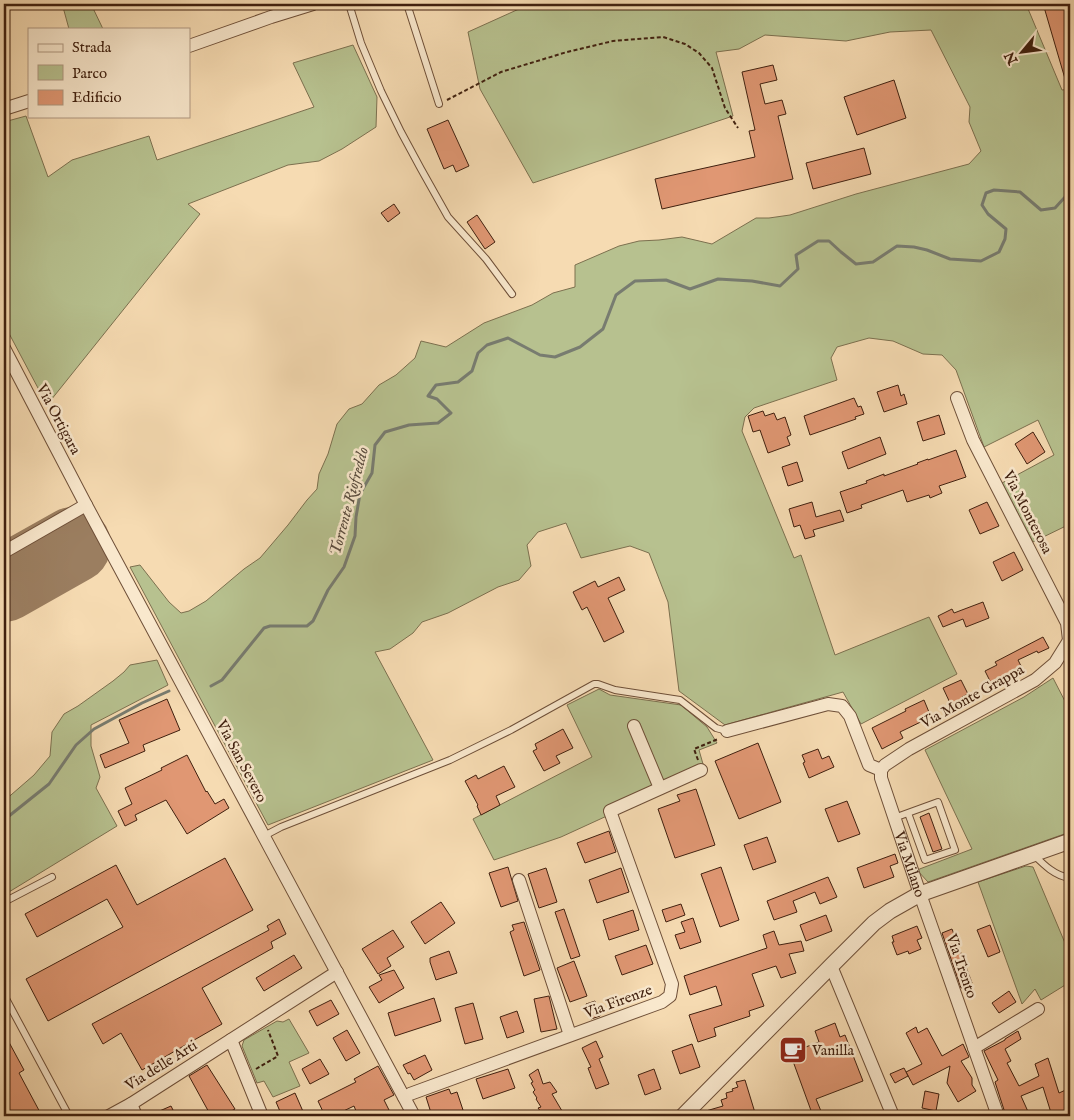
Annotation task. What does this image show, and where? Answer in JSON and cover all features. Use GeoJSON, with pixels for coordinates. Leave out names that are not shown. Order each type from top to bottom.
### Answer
{"type":"FeatureCollection","features":[{"type":"Feature","properties":{"kind":"street"},"geometry":{"type":"LineString","coordinates":[[190,46],[312,4]]}},
{"type":"Feature","properties":{"kind":"street"},"geometry":{"type":"LineString","coordinates":[[4,109],[28,101]]}},
{"type":"Feature","properties":{"kind":"street","name":"Via Ortigara"},"geometry":{"type":"LineString","coordinates":[[4,348],[86,505]]}},
{"type":"Feature","properties":{"kind":"street","name":"Via Monterosa"},"geometry":{"type":"LineString","coordinates":[[957,398],[973,440],[1067,623],[1069,640]]}},
{"type":"Feature","properties":{"kind":"street"},"geometry":{"type":"LineString","coordinates":[[4,552],[86,505]]}},
{"type":"Feature","properties":{"kind":"street","name":"Via San Severo"},"geometry":{"type":"LineString","coordinates":[[86,505],[414,1116]]}},
{"type":"Feature","properties":{"kind":"street","name":"Via Monte Grappa"},"geometry":{"type":"LineString","coordinates":[[881,770],[885,765],[909,749],[1035,680],[1055,663],[1069,640]]}},
{"type":"Feature","properties":{"kind":"street"},"geometry":{"type":"LineString","coordinates":[[727,731],[828,704],[842,706],[850,716],[869,766],[881,770]]}},
{"type":"Feature","properties":{"kind":"street"},"geometry":{"type":"LineString","coordinates":[[634,726],[660,788],[701,770]]}},
{"type":"Feature","properties":{"kind":"street","name":"Via Milano"},"geometry":{"type":"LineString","coordinates":[[683,1116],[874,924],[890,911],[920,894],[881,778],[881,770]]}},
{"type":"Feature","properties":{"kind":"street","name":"Via Firenze"},"geometry":{"type":"LineString","coordinates":[[404,1097],[662,1002],[670,996],[672,984],[610,811],[660,788]]}},
{"type":"Feature","properties":{"kind":"street"},"geometry":{"type":"LineString","coordinates":[[920,894],[1070,841]]}},
{"type":"Feature","properties":{"kind":"street"},"geometry":{"type":"LineString","coordinates":[[518,880],[570,1035]]}},
{"type":"Feature","properties":{"kind":"street","name":"Via Trento"},"geometry":{"type":"LineString","coordinates":[[920,894],[998,1116]]}},
{"type":"Feature","properties":{"kind":"street"},"geometry":{"type":"LineString","coordinates":[[831,966],[893,1116]]}},
{"type":"Feature","properties":{"kind":"street","name":"Via delle Arti"},"geometry":{"type":"LineString","coordinates":[[109,1116],[337,972]]}},
{"type":"Feature","properties":{"kind":"street"},"geometry":{"type":"LineString","coordinates":[[974,1048],[1038,1009]]}},
{"type":"Feature","properties":{"kind":"street"},"geometry":{"type":"LineString","coordinates":[[231,1040],[262,1116]]}},
{"type":"Feature","properties":{"kind":"street"},"geometry":{"type":"LineString","coordinates":[[130,1104],[136,1116]]}},
{"type":"Feature","properties":{"kind":"lane"},"geometry":{"type":"LineString","coordinates":[[350,4],[361,44],[401,132],[421,169],[448,217],[486,259],[512,294]]}},
{"type":"Feature","properties":{"kind":"lane"},"geometry":{"type":"LineString","coordinates":[[407,4],[439,104]]}},
{"type":"Feature","properties":{"kind":"lane"},"geometry":{"type":"LineString","coordinates":[[264,836],[281,827],[450,760],[511,730],[594,684],[615,690],[680,700],[716,728],[727,731]]}},
{"type":"Feature","properties":{"kind":"lane"},"geometry":{"type":"LineString","coordinates":[[894,818],[938,802],[955,850],[926,860],[908,813]]}},
{"type":"Feature","properties":{"kind":"lane"},"geometry":{"type":"LineString","coordinates":[[1033,854],[1049,869],[1070,878]]}},
{"type":"Feature","properties":{"kind":"lane"},"geometry":{"type":"LineString","coordinates":[[4,902],[52,877]]}},
{"type":"Feature","properties":{"kind":"lane"},"geometry":{"type":"LineString","coordinates":[[4,995],[69,1116]]}},
{"type":"Feature","properties":{"kind":"path"},"geometry":{"type":"LineString","coordinates":[[439,104],[501,72],[567,52],[613,41],[663,37],[685,44],[698,53],[712,68],[725,108],[738,128]]}},
{"type":"Feature","properties":{"kind":"path"},"geometry":{"type":"LineString","coordinates":[[701,770],[694,749],[717,740],[727,731]]}},
{"type":"Feature","properties":{"kind":"path"},"geometry":{"type":"LineString","coordinates":[[246,1076],[278,1056],[264,1019]]}},
{"type":"Feature","properties":{"kind":"green space"},"geometry":{"type":"Polygon","coordinates":[[[61,4],[91,4],[103,28],[69,28],[61,4]]]}},
{"type":"Feature","properties":{"kind":"green space"},"geometry":{"type":"Polygon","coordinates":[[[530,4],[1026,4],[1062,90],[1070,89],[1070,524],[1033,542],[1002,483],[1054,455],[1038,420],[984,447],[956,370],[942,355],[923,354],[893,341],[869,338],[837,347],[831,358],[837,380],[754,408],[745,417],[742,431],[794,558],[801,555],[835,655],[929,617],[957,674],[861,724],[843,692],[725,725],[679,691],[668,602],[649,553],[630,546],[581,558],[566,523],[538,532],[527,545],[531,566],[519,580],[498,587],[448,613],[422,622],[413,633],[390,649],[375,652],[433,760],[268,825],[130,567],[140,565],[169,602],[181,613],[189,611],[206,601],[260,558],[288,525],[317,489],[319,474],[328,454],[337,424],[349,409],[362,404],[379,385],[396,375],[415,358],[421,341],[446,347],[484,323],[532,305],[553,293],[575,287],[575,265],[619,246],[639,241],[682,237],[712,244],[756,218],[790,215],[856,194],[969,164],[981,151],[969,122],[970,107],[931,30],[890,32],[846,41],[765,35],[739,49],[716,52],[733,116],[533,183],[480,89],[468,32],[530,4]]]}},
{"type":"Feature","properties":{"kind":"green space"},"geometry":{"type":"Polygon","coordinates":[[[353,45],[377,97],[376,127],[319,161],[288,165],[188,204],[200,214],[47,405],[4,324],[4,122],[26,116],[48,177],[72,160],[149,136],[157,160],[314,107],[293,63],[353,45]]]}},
{"type":"Feature","properties":{"kind":"green space"},"geometry":{"type":"Polygon","coordinates":[[[157,660],[168,685],[91,725],[91,746],[100,777],[96,788],[117,826],[4,895],[4,801],[34,775],[50,756],[52,732],[64,714],[113,681],[130,665],[157,660]]]}},
{"type":"Feature","properties":{"kind":"green space"},"geometry":{"type":"Polygon","coordinates":[[[1053,678],[1070,711],[1070,832],[928,882],[917,870],[972,849],[925,750],[1024,697],[1053,678]]]}},
{"type":"Feature","properties":{"kind":"green space"},"geometry":{"type":"Polygon","coordinates":[[[599,689],[610,695],[681,705],[707,727],[717,743],[699,750],[705,771],[561,837],[494,860],[473,819],[592,757],[567,705],[599,689]]]}},
{"type":"Feature","properties":{"kind":"green space"},"geometry":{"type":"Polygon","coordinates":[[[1026,866],[1033,867],[1065,943],[1070,941],[1070,982],[1041,1000],[1035,989],[1022,1004],[978,882],[1026,866]]]}},
{"type":"Feature","properties":{"kind":"green space"},"geometry":{"type":"Polygon","coordinates":[[[289,1019],[309,1053],[289,1062],[300,1086],[273,1097],[264,1081],[257,1083],[242,1046],[244,1040],[277,1021],[283,1022],[289,1019]]]}},
{"type":"Feature","properties":{"kind":"building"},"geometry":{"type":"Polygon","coordinates":[[[1064,4],[1070,26],[1070,89],[1068,89],[1044,7],[1064,4]]]}},
{"type":"Feature","properties":{"kind":"building"},"geometry":{"type":"Polygon","coordinates":[[[773,65],[777,80],[760,84],[765,104],[782,100],[786,114],[778,116],[793,179],[662,209],[655,179],[755,157],[749,131],[755,130],[742,72],[773,65]]]}},
{"type":"Feature","properties":{"kind":"building"},"geometry":{"type":"Polygon","coordinates":[[[894,80],[906,118],[857,135],[844,97],[894,80]]]}},
{"type":"Feature","properties":{"kind":"building"},"geometry":{"type":"Polygon","coordinates":[[[448,120],[469,166],[456,172],[453,165],[444,169],[427,129],[448,120]]]}},
{"type":"Feature","properties":{"kind":"building"},"geometry":{"type":"Polygon","coordinates":[[[864,148],[871,174],[813,189],[806,163],[864,148]]]}},
{"type":"Feature","properties":{"kind":"building"},"geometry":{"type":"Polygon","coordinates":[[[394,204],[400,213],[388,222],[381,213],[394,204]]]}},
{"type":"Feature","properties":{"kind":"building"},"geometry":{"type":"Polygon","coordinates":[[[477,215],[495,242],[485,249],[467,222],[477,215]]]}},
{"type":"Feature","properties":{"kind":"building"},"geometry":{"type":"Polygon","coordinates":[[[898,385],[901,396],[904,394],[907,404],[884,412],[877,392],[898,385]]]}},
{"type":"Feature","properties":{"kind":"building"},"geometry":{"type":"Polygon","coordinates":[[[854,398],[858,407],[861,406],[864,414],[855,417],[856,419],[810,435],[804,416],[854,398]]]}},
{"type":"Feature","properties":{"kind":"building"},"geometry":{"type":"Polygon","coordinates":[[[763,411],[765,416],[774,413],[777,420],[785,417],[791,435],[787,437],[790,445],[768,453],[760,430],[753,432],[748,416],[763,411]]]}},
{"type":"Feature","properties":{"kind":"building"},"geometry":{"type":"Polygon","coordinates":[[[939,415],[945,434],[923,441],[917,422],[939,415]]]}},
{"type":"Feature","properties":{"kind":"building"},"geometry":{"type":"Polygon","coordinates":[[[1033,432],[1045,452],[1027,464],[1015,444],[1033,432]]]}},
{"type":"Feature","properties":{"kind":"building"},"geometry":{"type":"Polygon","coordinates":[[[880,437],[886,454],[848,469],[842,452],[880,437]]]}},
{"type":"Feature","properties":{"kind":"building"},"geometry":{"type":"Polygon","coordinates":[[[956,450],[966,477],[939,486],[942,493],[930,498],[929,495],[907,502],[903,490],[861,505],[862,508],[847,513],[840,492],[867,483],[866,481],[884,474],[884,476],[956,450]]]}},
{"type":"Feature","properties":{"kind":"building"},"geometry":{"type":"Polygon","coordinates":[[[797,462],[803,481],[788,486],[782,467],[797,462]]]}},
{"type":"Feature","properties":{"kind":"building"},"geometry":{"type":"Polygon","coordinates":[[[812,502],[816,517],[840,510],[844,521],[813,530],[815,536],[805,539],[800,525],[794,527],[789,509],[812,502]]]}},
{"type":"Feature","properties":{"kind":"building"},"geometry":{"type":"Polygon","coordinates":[[[987,502],[999,526],[980,534],[969,510],[987,502]]]}},
{"type":"Feature","properties":{"kind":"building"},"geometry":{"type":"Polygon","coordinates":[[[1014,552],[1023,570],[1002,581],[993,562],[1014,552]]]}},
{"type":"Feature","properties":{"kind":"building"},"geometry":{"type":"Polygon","coordinates":[[[619,577],[625,590],[608,598],[624,632],[604,642],[587,607],[582,610],[573,592],[595,581],[598,587],[619,577]]]}},
{"type":"Feature","properties":{"kind":"building"},"geometry":{"type":"Polygon","coordinates":[[[983,602],[989,618],[966,627],[963,619],[943,627],[938,616],[952,609],[954,613],[983,602]]]}},
{"type":"Feature","properties":{"kind":"building"},"geometry":{"type":"Polygon","coordinates":[[[1043,637],[1049,648],[1038,653],[1037,651],[1018,660],[1024,672],[993,687],[985,671],[997,665],[995,662],[1043,637]]]}},
{"type":"Feature","properties":{"kind":"building"},"geometry":{"type":"Polygon","coordinates":[[[961,680],[968,694],[951,705],[943,688],[961,680]]]}},
{"type":"Feature","properties":{"kind":"building"},"geometry":{"type":"Polygon","coordinates":[[[167,699],[180,730],[143,745],[145,751],[105,768],[100,755],[129,743],[119,720],[167,699]]]}},
{"type":"Feature","properties":{"kind":"building"},"geometry":{"type":"Polygon","coordinates":[[[924,700],[931,717],[900,732],[903,738],[882,749],[872,728],[924,700]]]}},
{"type":"Feature","properties":{"kind":"building"},"geometry":{"type":"Polygon","coordinates":[[[563,729],[573,748],[556,756],[560,763],[544,771],[533,751],[537,749],[535,744],[563,729]]]}},
{"type":"Feature","properties":{"kind":"building"},"geometry":{"type":"Polygon","coordinates":[[[758,743],[781,802],[739,819],[715,761],[758,743]]]}},
{"type":"Feature","properties":{"kind":"building"},"geometry":{"type":"Polygon","coordinates":[[[818,749],[822,759],[829,756],[834,767],[809,778],[802,755],[818,749]]]}},
{"type":"Feature","properties":{"kind":"building"},"geometry":{"type":"Polygon","coordinates":[[[187,755],[206,792],[215,804],[224,799],[229,808],[187,834],[166,800],[135,815],[137,820],[125,826],[118,811],[132,804],[125,788],[187,755]]]}},
{"type":"Feature","properties":{"kind":"building"},"geometry":{"type":"Polygon","coordinates":[[[504,766],[515,787],[496,796],[500,805],[481,815],[478,805],[465,781],[476,775],[478,779],[504,766]]]}},
{"type":"Feature","properties":{"kind":"building"},"geometry":{"type":"Polygon","coordinates":[[[696,789],[715,845],[675,858],[658,809],[680,801],[677,795],[696,789]]]}},
{"type":"Feature","properties":{"kind":"building"},"geometry":{"type":"Polygon","coordinates":[[[847,801],[860,834],[838,842],[825,809],[847,801]]]}},
{"type":"Feature","properties":{"kind":"building"},"geometry":{"type":"Polygon","coordinates":[[[929,813],[942,849],[933,852],[920,817],[929,813]]]}},
{"type":"Feature","properties":{"kind":"building"},"geometry":{"type":"Polygon","coordinates":[[[609,831],[616,852],[585,863],[577,843],[609,831]]]}},
{"type":"Feature","properties":{"kind":"building"},"geometry":{"type":"Polygon","coordinates":[[[767,837],[776,862],[753,870],[744,845],[767,837]]]}},
{"type":"Feature","properties":{"kind":"building"},"geometry":{"type":"Polygon","coordinates":[[[895,854],[898,863],[890,866],[894,877],[864,888],[857,868],[895,854]]]}},
{"type":"Feature","properties":{"kind":"building"},"geometry":{"type":"Polygon","coordinates":[[[225,858],[253,910],[48,1021],[26,979],[123,927],[107,899],[37,937],[25,914],[116,865],[137,905],[225,858]]]}},
{"type":"Feature","properties":{"kind":"building"},"geometry":{"type":"Polygon","coordinates":[[[508,867],[518,901],[501,907],[489,873],[508,867]]]}},
{"type":"Feature","properties":{"kind":"building"},"geometry":{"type":"Polygon","coordinates":[[[721,867],[739,920],[720,927],[701,874],[721,867]]]}},
{"type":"Feature","properties":{"kind":"building"},"geometry":{"type":"Polygon","coordinates":[[[546,868],[557,902],[539,908],[528,874],[546,868]]]}},
{"type":"Feature","properties":{"kind":"building"},"geometry":{"type":"Polygon","coordinates":[[[621,868],[629,892],[597,903],[589,880],[621,868]]]}},
{"type":"Feature","properties":{"kind":"building"},"geometry":{"type":"Polygon","coordinates":[[[828,877],[837,897],[820,904],[815,892],[793,901],[797,912],[774,920],[767,901],[828,877]]]}},
{"type":"Feature","properties":{"kind":"building"},"geometry":{"type":"Polygon","coordinates":[[[441,902],[455,923],[425,944],[411,922],[441,902]]]}},
{"type":"Feature","properties":{"kind":"building"},"geometry":{"type":"Polygon","coordinates":[[[681,904],[685,915],[666,922],[662,910],[681,904]]]}},
{"type":"Feature","properties":{"kind":"building"},"geometry":{"type":"Polygon","coordinates":[[[564,909],[580,956],[571,959],[555,912],[564,909]]]}},
{"type":"Feature","properties":{"kind":"building"},"geometry":{"type":"Polygon","coordinates":[[[633,910],[639,930],[609,940],[603,920],[633,910]]]}},
{"type":"Feature","properties":{"kind":"building"},"geometry":{"type":"Polygon","coordinates":[[[826,915],[832,931],[806,941],[800,925],[826,915]]]}},
{"type":"Feature","properties":{"kind":"building"},"geometry":{"type":"Polygon","coordinates":[[[693,918],[701,942],[680,949],[675,935],[685,932],[681,922],[693,918]]]}},
{"type":"Feature","properties":{"kind":"building"},"geometry":{"type":"Polygon","coordinates":[[[279,919],[286,934],[271,942],[273,948],[202,988],[222,1024],[142,1070],[121,1033],[103,1044],[92,1024],[269,930],[267,926],[279,919]]]}},
{"type":"Feature","properties":{"kind":"building"},"geometry":{"type":"Polygon","coordinates":[[[524,922],[540,970],[524,976],[510,932],[514,930],[512,925],[524,922]]]}},
{"type":"Feature","properties":{"kind":"building"},"geometry":{"type":"Polygon","coordinates":[[[990,925],[1000,952],[988,957],[977,930],[990,925]]]}},
{"type":"Feature","properties":{"kind":"building"},"geometry":{"type":"Polygon","coordinates":[[[917,926],[922,938],[917,940],[921,949],[909,954],[908,951],[897,955],[892,942],[894,942],[892,936],[917,926]]]}},
{"type":"Feature","properties":{"kind":"building"},"geometry":{"type":"Polygon","coordinates":[[[952,929],[972,983],[961,988],[942,933],[952,929]]]}},
{"type":"Feature","properties":{"kind":"building"},"geometry":{"type":"Polygon","coordinates":[[[393,930],[404,947],[387,958],[391,966],[378,974],[362,949],[393,930]]]}},
{"type":"Feature","properties":{"kind":"building"},"geometry":{"type":"Polygon","coordinates":[[[774,931],[779,945],[801,941],[804,951],[789,954],[796,973],[781,978],[776,966],[752,974],[764,1006],[749,1011],[750,1016],[714,1028],[716,1036],[698,1042],[689,1015],[722,1005],[716,986],[690,995],[684,976],[767,948],[763,935],[774,931]]]}},
{"type":"Feature","properties":{"kind":"building"},"geometry":{"type":"Polygon","coordinates":[[[646,945],[653,964],[622,975],[615,956],[646,945]]]}},
{"type":"Feature","properties":{"kind":"building"},"geometry":{"type":"Polygon","coordinates":[[[449,951],[457,973],[436,980],[430,958],[449,951]]]}},
{"type":"Feature","properties":{"kind":"building"},"geometry":{"type":"Polygon","coordinates":[[[294,955],[302,968],[264,991],[256,978],[294,955]]]}},
{"type":"Feature","properties":{"kind":"building"},"geometry":{"type":"Polygon","coordinates":[[[574,961],[587,996],[570,1002],[557,968],[574,961]]]}},
{"type":"Feature","properties":{"kind":"building"},"geometry":{"type":"Polygon","coordinates":[[[394,970],[404,988],[379,1003],[369,987],[382,980],[379,975],[394,970]]]}},
{"type":"Feature","properties":{"kind":"building"},"geometry":{"type":"Polygon","coordinates":[[[1009,991],[1016,1002],[999,1013],[992,1003],[1009,991]]]}},
{"type":"Feature","properties":{"kind":"building"},"geometry":{"type":"Polygon","coordinates":[[[549,996],[557,1029],[541,1032],[534,999],[549,996]]]}},
{"type":"Feature","properties":{"kind":"building"},"geometry":{"type":"Polygon","coordinates":[[[434,998],[441,1021],[395,1036],[388,1013],[434,998]]]}},
{"type":"Feature","properties":{"kind":"building"},"geometry":{"type":"Polygon","coordinates":[[[331,1000],[339,1014],[317,1026],[309,1011],[331,1000]]]}},
{"type":"Feature","properties":{"kind":"building"},"geometry":{"type":"Polygon","coordinates":[[[595,1001],[600,1016],[591,1019],[586,1004],[595,1001]]]}},
{"type":"Feature","properties":{"kind":"building"},"geometry":{"type":"Polygon","coordinates":[[[473,1003],[483,1039],[465,1044],[455,1008],[473,1003]]]}},
{"type":"Feature","properties":{"kind":"building"},"geometry":{"type":"Polygon","coordinates":[[[517,1011],[524,1032],[507,1038],[500,1017],[517,1011]]]}},
{"type":"Feature","properties":{"kind":"building"},"geometry":{"type":"Polygon","coordinates":[[[835,1023],[840,1037],[845,1035],[863,1081],[816,1099],[823,1116],[813,1116],[790,1053],[819,1042],[815,1031],[835,1023]]]}},
{"type":"Feature","properties":{"kind":"building"},"geometry":{"type":"Polygon","coordinates":[[[916,1027],[918,1033],[927,1028],[942,1056],[963,1044],[969,1057],[961,1061],[972,1078],[972,1085],[976,1091],[958,1102],[947,1083],[950,1066],[913,1085],[906,1072],[922,1064],[906,1033],[916,1027]]]}},
{"type":"Feature","properties":{"kind":"building"},"geometry":{"type":"Polygon","coordinates":[[[347,1030],[360,1053],[346,1061],[333,1038],[347,1030]]]}},
{"type":"Feature","properties":{"kind":"building"},"geometry":{"type":"Polygon","coordinates":[[[1018,1031],[1021,1039],[1005,1049],[1011,1061],[1007,1063],[1019,1086],[1039,1076],[1035,1064],[1048,1058],[1059,1093],[1070,1088],[1070,1116],[1052,1116],[1043,1087],[1021,1096],[1030,1116],[1006,1116],[995,1082],[998,1080],[984,1051],[1018,1031]]]}},
{"type":"Feature","properties":{"kind":"building"},"geometry":{"type":"Polygon","coordinates":[[[4,1033],[24,1070],[19,1073],[42,1116],[11,1116],[4,1102],[4,1033]]]}},
{"type":"Feature","properties":{"kind":"building"},"geometry":{"type":"Polygon","coordinates":[[[596,1041],[603,1057],[599,1059],[609,1084],[596,1089],[588,1068],[591,1067],[582,1048],[596,1041]]]}},
{"type":"Feature","properties":{"kind":"building"},"geometry":{"type":"Polygon","coordinates":[[[692,1044],[700,1067],[680,1074],[672,1051],[692,1044]]]}},
{"type":"Feature","properties":{"kind":"building"},"geometry":{"type":"Polygon","coordinates":[[[425,1055],[432,1070],[414,1080],[403,1065],[425,1055]]]}},
{"type":"Feature","properties":{"kind":"building"},"geometry":{"type":"Polygon","coordinates":[[[320,1059],[329,1074],[310,1084],[302,1069],[320,1059]]]}},
{"type":"Feature","properties":{"kind":"building"},"geometry":{"type":"Polygon","coordinates":[[[207,1065],[235,1109],[222,1116],[211,1116],[189,1076],[207,1065]]]}},
{"type":"Feature","properties":{"kind":"building"},"geometry":{"type":"Polygon","coordinates":[[[378,1066],[394,1095],[384,1100],[392,1116],[358,1116],[354,1106],[333,1116],[325,1116],[318,1101],[356,1082],[354,1079],[378,1066]]]}},
{"type":"Feature","properties":{"kind":"building"},"geometry":{"type":"Polygon","coordinates":[[[904,1068],[908,1076],[895,1083],[890,1074],[904,1068]]]}},
{"type":"Feature","properties":{"kind":"building"},"geometry":{"type":"Polygon","coordinates":[[[508,1069],[515,1088],[483,1099],[476,1079],[508,1069]]]}},
{"type":"Feature","properties":{"kind":"building"},"geometry":{"type":"Polygon","coordinates":[[[538,1069],[543,1084],[550,1082],[557,1092],[552,1094],[565,1116],[544,1116],[538,1108],[541,1107],[533,1092],[535,1090],[529,1075],[538,1069]]]}},
{"type":"Feature","properties":{"kind":"building"},"geometry":{"type":"Polygon","coordinates":[[[654,1069],[661,1089],[645,1095],[638,1075],[654,1069]]]}},
{"type":"Feature","properties":{"kind":"building"},"geometry":{"type":"Polygon","coordinates":[[[745,1080],[756,1116],[696,1116],[699,1113],[723,1106],[721,1100],[727,1098],[726,1093],[738,1087],[736,1082],[745,1080]]]}},
{"type":"Feature","properties":{"kind":"building"},"geometry":{"type":"Polygon","coordinates":[[[449,1089],[451,1094],[457,1092],[465,1116],[432,1116],[426,1097],[449,1089]]]}},
{"type":"Feature","properties":{"kind":"building"},"geometry":{"type":"Polygon","coordinates":[[[925,1091],[939,1094],[936,1111],[922,1108],[925,1091]]]}},
{"type":"Feature","properties":{"kind":"building"},"geometry":{"type":"Polygon","coordinates":[[[295,1093],[305,1116],[282,1116],[276,1102],[295,1093]]]}},
{"type":"Feature","properties":{"kind":"building"},"geometry":{"type":"Polygon","coordinates":[[[171,1106],[176,1116],[148,1116],[171,1106]]]}},
{"type":"Feature","properties":{"kind":"waterway","name":"Torrente Riofreddo"},"geometry":{"type":"LineString","coordinates":[[211,686],[222,680],[264,628],[270,626],[307,626],[313,621],[328,590],[344,567],[355,536],[360,494],[372,473],[375,445],[385,432],[409,425],[438,423],[451,413],[437,399],[428,396],[436,385],[458,382],[472,371],[478,353],[487,345],[508,338],[540,355],[555,357],[580,347],[603,329],[616,295],[635,281],[666,280],[690,289],[718,279],[752,281],[780,286],[798,269],[796,255],[818,241],[829,241],[856,264],[873,262],[897,246],[927,250],[950,259],[981,261],[999,252],[1005,239],[1006,229],[988,214],[982,205],[986,193],[994,190],[1020,192],[1041,210],[1055,208],[1065,197],[1070,187]]}},
{"type":"Feature","properties":{"kind":"waterway","name":"Torrente Riofreddo"},"geometry":{"type":"LineString","coordinates":[[4,820],[49,784],[76,745],[94,729],[169,691]]}},
{"type":"Feature","properties":{"kind":"runway"},"geometry":{"type":"LineString","coordinates":[[4,584],[73,545]]}},
{"type":"Feature","properties":{"kind":"place","name":"Vanilla"},"geometry":{"type":"Point","coordinates":[793,1050]}}]}
